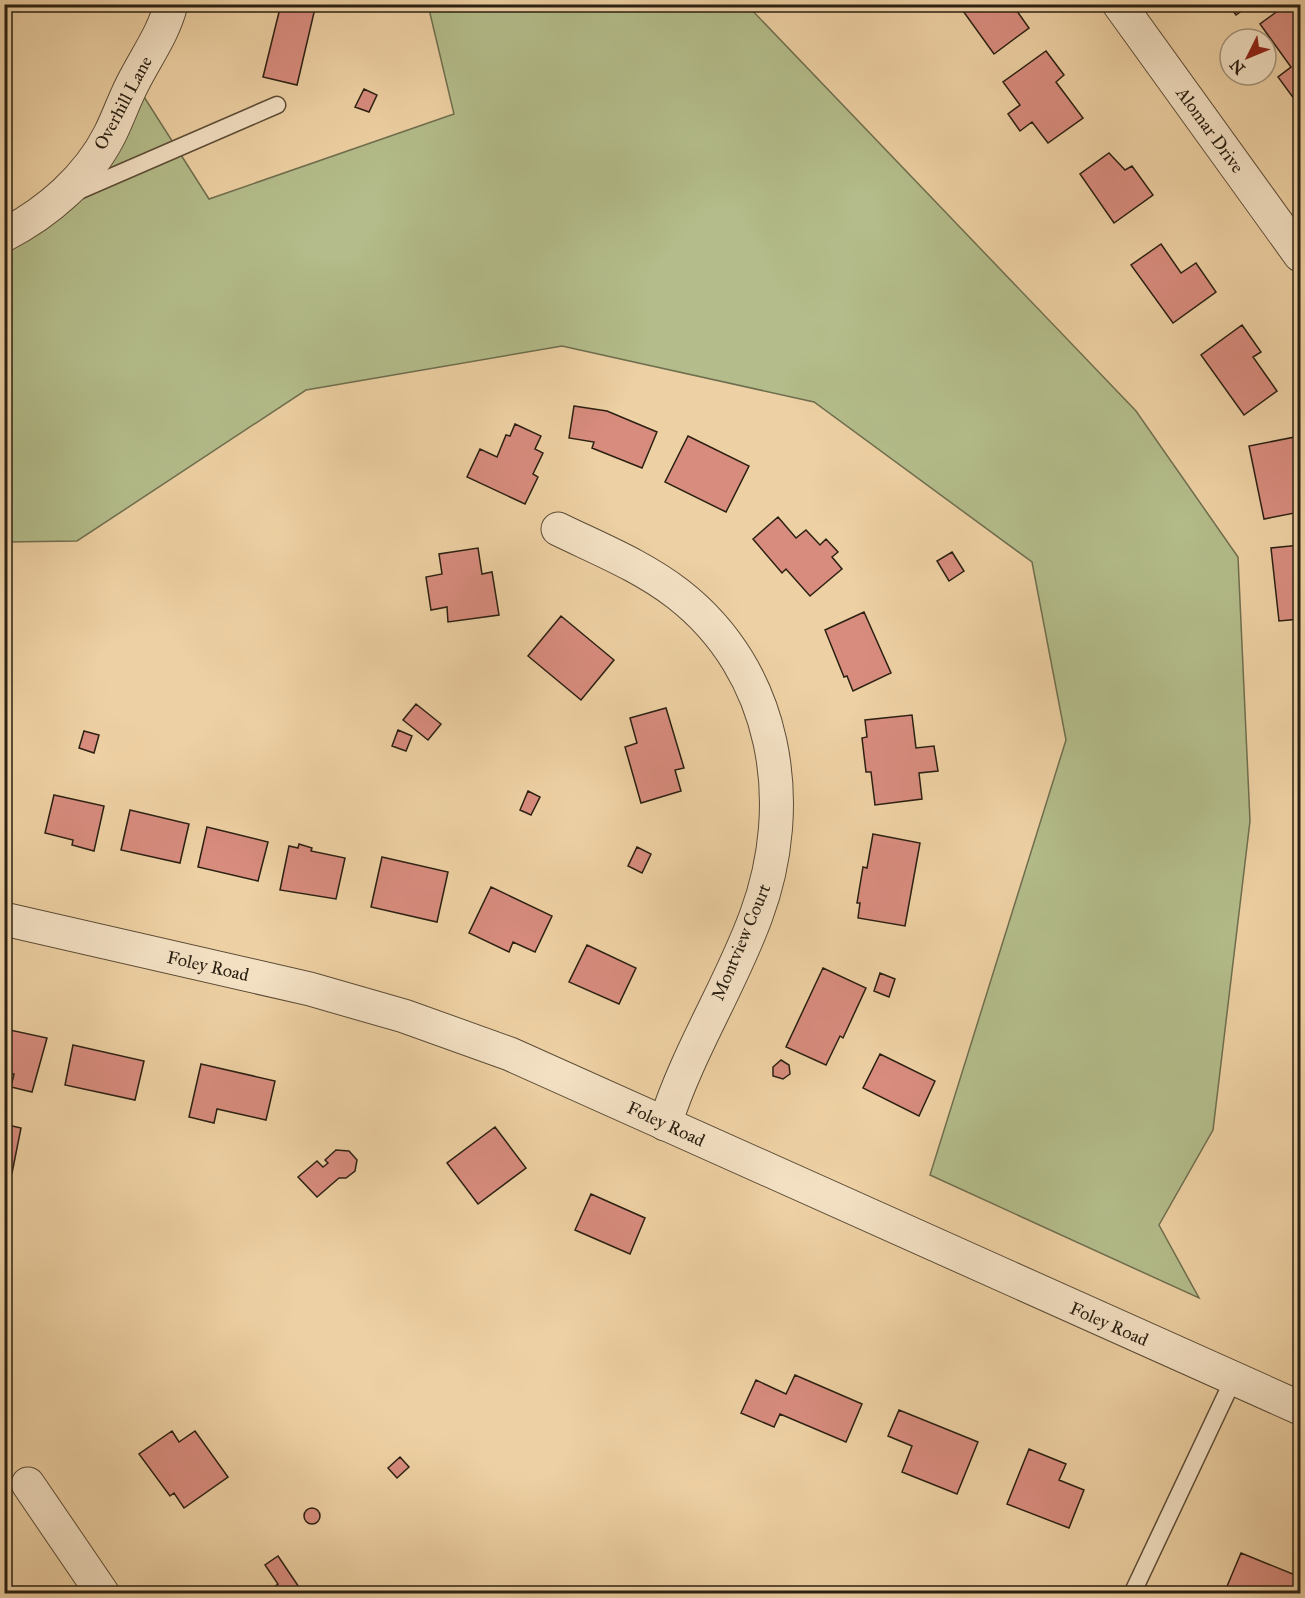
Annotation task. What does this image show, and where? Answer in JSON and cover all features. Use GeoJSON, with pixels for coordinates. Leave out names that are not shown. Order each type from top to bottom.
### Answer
{"type":"FeatureCollection","features":[{"type":"Feature","properties":{"kind":"street","name":"Overhill Lane"},"geometry":{"type":"LineString","coordinates":[[4,235],[31,221],[57,200],[84,172],[109,136],[134,81],[166,25],[171,4]]}},
{"type":"Feature","properties":{"kind":"street","name":"Alomar Drive"},"geometry":{"type":"LineString","coordinates":[[1119,4],[1300,255]]}},
{"type":"Feature","properties":{"kind":"street","name":"Montview Court"},"geometry":{"type":"LineString","coordinates":[[558,529],[646,571],[680,595],[710,624],[735,658],[756,698],[771,740],[778,784],[778,831],[771,871],[756,918],[677,1085],[665,1124]]}},
{"type":"Feature","properties":{"kind":"street","name":"Foley Road"},"geometry":{"type":"LineString","coordinates":[[4,919],[310,989],[404,1016],[510,1054],[1233,1380],[1300,1408]]}},
{"type":"Feature","properties":{"kind":"street"},"geometry":{"type":"LineString","coordinates":[[28,1484],[102,1593]]}},
{"type":"Feature","properties":{"kind":"lane"},"geometry":{"type":"LineString","coordinates":[[57,200],[125,173],[277,105]]}},
{"type":"Feature","properties":{"kind":"lane"},"geometry":{"type":"LineString","coordinates":[[1132,1593],[1233,1380]]}},
{"type":"Feature","properties":{"kind":"green space"},"geometry":{"type":"Polygon","coordinates":[[[428,5],[747,5],[1136,411],[1238,557],[1250,821],[1213,1130],[1159,1225],[1199,1298],[930,1175],[1066,740],[1032,562],[814,402],[562,346],[306,390],[77,541],[5,542],[5,235],[31,221],[134,81],[209,199],[454,114],[428,5]]]}},
{"type":"Feature","properties":{"kind":"building"},"geometry":{"type":"Polygon","coordinates":[[[281,4],[316,4],[297,85],[263,77],[281,4]]]}},
{"type":"Feature","properties":{"kind":"building"},"geometry":{"type":"Polygon","coordinates":[[[958,4],[1012,4],[1029,28],[994,54],[958,4]]]}},
{"type":"Feature","properties":{"kind":"building"},"geometry":{"type":"Polygon","coordinates":[[[1228,4],[1251,4],[1236,15],[1228,4]]]}},
{"type":"Feature","properties":{"kind":"building"},"geometry":{"type":"Polygon","coordinates":[[[1287,4],[1297,4],[1300,10],[1300,107],[1278,77],[1291,67],[1278,49],[1278,27],[1262,27],[1260,24],[1287,4]]]}},
{"type":"Feature","properties":{"kind":"building"},"geometry":{"type":"Polygon","coordinates":[[[1046,51],[1064,75],[1056,82],[1083,118],[1048,143],[1032,122],[1020,131],[1008,114],[1020,105],[1003,82],[1046,51]]]}},
{"type":"Feature","properties":{"kind":"building"},"geometry":{"type":"Polygon","coordinates":[[[364,89],[377,95],[369,112],[355,107],[364,89]]]}},
{"type":"Feature","properties":{"kind":"building"},"geometry":{"type":"Polygon","coordinates":[[[1109,153],[1125,170],[1132,166],[1153,195],[1114,223],[1080,174],[1109,153]]]}},
{"type":"Feature","properties":{"kind":"building"},"geometry":{"type":"Polygon","coordinates":[[[1161,244],[1181,273],[1196,263],[1216,292],[1173,323],[1131,265],[1161,244]]]}},
{"type":"Feature","properties":{"kind":"building"},"geometry":{"type":"Polygon","coordinates":[[[1242,325],[1261,352],[1253,357],[1277,391],[1244,415],[1201,355],[1242,325]]]}},
{"type":"Feature","properties":{"kind":"building"},"geometry":{"type":"Polygon","coordinates":[[[574,406],[607,411],[657,432],[642,468],[592,448],[594,442],[569,438],[574,406]]]}},
{"type":"Feature","properties":{"kind":"building"},"geometry":{"type":"Polygon","coordinates":[[[515,424],[541,436],[535,449],[543,453],[533,474],[538,477],[525,504],[467,477],[480,449],[497,457],[506,435],[510,436],[515,424]]]}},
{"type":"Feature","properties":{"kind":"building"},"geometry":{"type":"Polygon","coordinates":[[[688,436],[749,466],[726,512],[665,482],[688,436]]]}},
{"type":"Feature","properties":{"kind":"building"},"geometry":{"type":"Polygon","coordinates":[[[1300,436],[1300,465],[1296,465],[1300,486],[1300,512],[1264,519],[1249,446],[1300,436]]]}},
{"type":"Feature","properties":{"kind":"building"},"geometry":{"type":"Polygon","coordinates":[[[778,517],[796,538],[806,530],[820,545],[826,539],[838,552],[832,557],[842,569],[810,596],[786,569],[782,573],[753,539],[778,517]]]}},
{"type":"Feature","properties":{"kind":"building"},"geometry":{"type":"Polygon","coordinates":[[[1300,545],[1300,619],[1279,621],[1271,548],[1300,545]]]}},
{"type":"Feature","properties":{"kind":"building"},"geometry":{"type":"Polygon","coordinates":[[[478,548],[482,574],[492,572],[499,615],[448,622],[447,607],[431,610],[426,577],[442,574],[439,554],[478,548]]]}},
{"type":"Feature","properties":{"kind":"building"},"geometry":{"type":"Polygon","coordinates":[[[952,552],[964,571],[949,581],[937,561],[952,552]]]}},
{"type":"Feature","properties":{"kind":"building"},"geometry":{"type":"Polygon","coordinates":[[[864,612],[891,673],[853,691],[847,676],[844,677],[825,630],[864,612]]]}},
{"type":"Feature","properties":{"kind":"building"},"geometry":{"type":"Polygon","coordinates":[[[561,616],[614,660],[581,700],[528,656],[561,616]]]}},
{"type":"Feature","properties":{"kind":"building"},"geometry":{"type":"Polygon","coordinates":[[[416,704],[441,724],[428,740],[403,720],[416,704]]]}},
{"type":"Feature","properties":{"kind":"building"},"geometry":{"type":"Polygon","coordinates":[[[666,708],[684,768],[675,770],[681,791],[641,803],[625,747],[637,743],[630,718],[666,708]]]}},
{"type":"Feature","properties":{"kind":"building"},"geometry":{"type":"Polygon","coordinates":[[[912,715],[916,748],[934,746],[938,771],[919,773],[922,799],[875,805],[871,772],[866,772],[862,738],[867,737],[865,720],[912,715]]]}},
{"type":"Feature","properties":{"kind":"building"},"geometry":{"type":"Polygon","coordinates":[[[398,730],[412,736],[406,751],[392,746],[398,730]]]}},
{"type":"Feature","properties":{"kind":"building"},"geometry":{"type":"Polygon","coordinates":[[[84,731],[99,735],[94,753],[79,748],[84,731]]]}},
{"type":"Feature","properties":{"kind":"building"},"geometry":{"type":"Polygon","coordinates":[[[528,791],[540,797],[531,815],[520,810],[528,791]]]}},
{"type":"Feature","properties":{"kind":"building"},"geometry":{"type":"Polygon","coordinates":[[[54,795],[104,806],[94,851],[72,845],[73,840],[45,833],[54,795]]]}},
{"type":"Feature","properties":{"kind":"building"},"geometry":{"type":"Polygon","coordinates":[[[130,810],[189,824],[180,863],[121,850],[130,810]]]}},
{"type":"Feature","properties":{"kind":"building"},"geometry":{"type":"Polygon","coordinates":[[[207,827],[268,842],[258,881],[198,867],[207,827]]]}},
{"type":"Feature","properties":{"kind":"building"},"geometry":{"type":"Polygon","coordinates":[[[873,834],[920,843],[905,926],[858,918],[860,903],[857,903],[863,867],[867,868],[873,834]]]}},
{"type":"Feature","properties":{"kind":"building"},"geometry":{"type":"Polygon","coordinates":[[[299,844],[312,848],[311,851],[345,858],[336,899],[280,890],[289,846],[298,848],[299,844]]]}},
{"type":"Feature","properties":{"kind":"building"},"geometry":{"type":"Polygon","coordinates":[[[637,847],[651,854],[642,873],[628,866],[637,847]]]}},
{"type":"Feature","properties":{"kind":"building"},"geometry":{"type":"Polygon","coordinates":[[[382,857],[448,872],[437,922],[371,907],[382,857]]]}},
{"type":"Feature","properties":{"kind":"building"},"geometry":{"type":"Polygon","coordinates":[[[491,887],[552,916],[535,952],[513,942],[509,952],[469,933],[491,887]]]}},
{"type":"Feature","properties":{"kind":"building"},"geometry":{"type":"Polygon","coordinates":[[[587,945],[636,968],[619,1004],[569,982],[587,945]]]}},
{"type":"Feature","properties":{"kind":"building"},"geometry":{"type":"Polygon","coordinates":[[[823,968],[866,988],[843,1038],[840,1036],[826,1065],[786,1047],[823,968]]]}},
{"type":"Feature","properties":{"kind":"building"},"geometry":{"type":"Polygon","coordinates":[[[880,973],[895,979],[889,997],[874,991],[880,973]]]}},
{"type":"Feature","properties":{"kind":"building"},"geometry":{"type":"Polygon","coordinates":[[[4,1021],[5,1029],[47,1038],[32,1092],[11,1087],[14,1074],[4,1072],[4,1021]]]}},
{"type":"Feature","properties":{"kind":"building"},"geometry":{"type":"Polygon","coordinates":[[[73,1045],[144,1061],[135,1100],[65,1085],[73,1045]]]}},
{"type":"Feature","properties":{"kind":"building"},"geometry":{"type":"Polygon","coordinates":[[[880,1054],[935,1081],[919,1116],[863,1088],[880,1054]]]}},
{"type":"Feature","properties":{"kind":"building"},"geometry":{"type":"Polygon","coordinates":[[[781,1060],[789,1065],[790,1074],[783,1079],[773,1076],[773,1067],[781,1060]]]}},
{"type":"Feature","properties":{"kind":"building"},"geometry":{"type":"Polygon","coordinates":[[[201,1064],[275,1081],[266,1120],[217,1109],[214,1123],[189,1117],[201,1064]]]}},
{"type":"Feature","properties":{"kind":"building"},"geometry":{"type":"Polygon","coordinates":[[[4,1124],[21,1128],[12,1173],[4,1171],[4,1124]]]}},
{"type":"Feature","properties":{"kind":"building"},"geometry":{"type":"Polygon","coordinates":[[[495,1127],[526,1168],[478,1204],[447,1163],[495,1127]]]}},
{"type":"Feature","properties":{"kind":"building"},"geometry":{"type":"Polygon","coordinates":[[[336,1150],[349,1151],[357,1160],[355,1171],[346,1178],[339,1178],[317,1197],[298,1177],[317,1161],[323,1167],[328,1163],[325,1160],[336,1150]]]}},
{"type":"Feature","properties":{"kind":"building"},"geometry":{"type":"Polygon","coordinates":[[[591,1194],[645,1218],[630,1254],[575,1230],[591,1194]]]}},
{"type":"Feature","properties":{"kind":"building"},"geometry":{"type":"Polygon","coordinates":[[[795,1375],[862,1404],[846,1442],[780,1414],[774,1427],[741,1413],[756,1380],[786,1394],[795,1375]]]}},
{"type":"Feature","properties":{"kind":"building"},"geometry":{"type":"Polygon","coordinates":[[[899,1410],[978,1442],[957,1494],[902,1472],[912,1446],[888,1436],[899,1410]]]}},
{"type":"Feature","properties":{"kind":"building"},"geometry":{"type":"Polygon","coordinates":[[[172,1431],[179,1442],[195,1431],[228,1477],[184,1508],[174,1493],[170,1496],[139,1454],[172,1431]]]}},
{"type":"Feature","properties":{"kind":"building"},"geometry":{"type":"Polygon","coordinates":[[[1029,1449],[1066,1464],[1059,1480],[1084,1490],[1069,1528],[1007,1504],[1029,1449]]]}},
{"type":"Feature","properties":{"kind":"building"},"geometry":{"type":"Polygon","coordinates":[[[400,1457],[409,1467],[397,1478],[388,1468],[400,1457]]]}},
{"type":"Feature","properties":{"kind":"building"},"geometry":{"type":"Polygon","coordinates":[[[309,1508],[315,1508],[320,1516],[318,1522],[309,1524],[304,1519],[304,1513],[309,1508]]]}},
{"type":"Feature","properties":{"kind":"building"},"geometry":{"type":"Polygon","coordinates":[[[1241,1553],[1300,1577],[1294,1594],[1232,1594],[1225,1591],[1241,1553]]]}},
{"type":"Feature","properties":{"kind":"building"},"geometry":{"type":"Polygon","coordinates":[[[278,1556],[303,1593],[265,1594],[278,1584],[265,1565],[278,1556]]]}}]}
